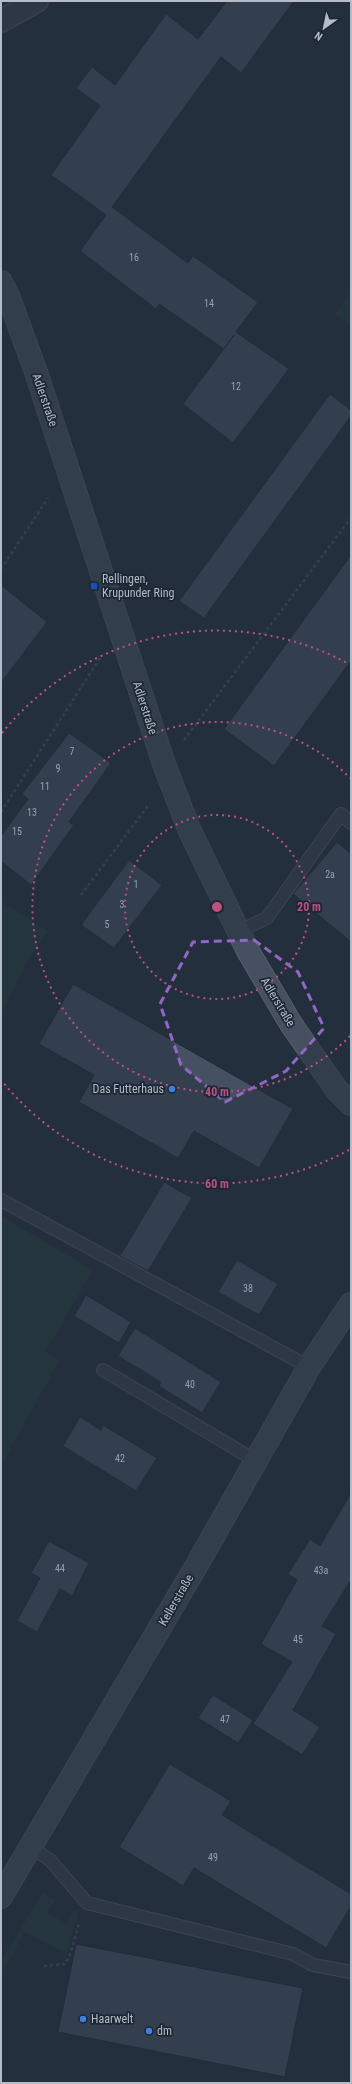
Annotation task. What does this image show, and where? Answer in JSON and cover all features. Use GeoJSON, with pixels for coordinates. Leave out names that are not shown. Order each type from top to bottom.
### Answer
{"type":"FeatureCollection","features":[{"type":"Feature","properties":{"kind":"street"},"geometry":{"type":"LineString","coordinates":[[1,21],[37,1]]}},
{"type":"Feature","properties":{"kind":"street","name":"Adlerstraße"},"geometry":{"type":"LineString","coordinates":[[4,294],[51,418],[164,764],[189,829],[248,951],[291,1024],[337,1090],[351,1104]]}},
{"type":"Feature","properties":{"kind":"street","name":"Kellerstraße"},"geometry":{"type":"LineString","coordinates":[[1,1897],[194,1570],[308,1367],[351,1304]]}},
{"type":"Feature","properties":{"kind":"lane"},"geometry":{"type":"LineString","coordinates":[[239,932],[267,918],[341,814],[351,823]]}},
{"type":"Feature","properties":{"kind":"lane"},"geometry":{"type":"LineString","coordinates":[[1,1200],[308,1367]]}},
{"type":"Feature","properties":{"kind":"lane"},"geometry":{"type":"LineString","coordinates":[[103,1370],[256,1461]]}},
{"type":"Feature","properties":{"kind":"lane"},"geometry":{"type":"LineString","coordinates":[[31,1847],[50,1860],[87,1903],[293,1954],[314,1965],[351,1972]]}},
{"type":"Feature","properties":{"kind":"path"},"geometry":{"type":"LineString","coordinates":[[1,570],[52,492]]}},
{"type":"Feature","properties":{"kind":"path"},"geometry":{"type":"LineString","coordinates":[[183,742],[351,518]]}},
{"type":"Feature","properties":{"kind":"path"},"geometry":{"type":"LineString","coordinates":[[1,812],[101,658]]}},
{"type":"Feature","properties":{"kind":"path"},"geometry":{"type":"LineString","coordinates":[[81,895],[152,801]]}},
{"type":"Feature","properties":{"kind":"path"},"geometry":{"type":"LineString","coordinates":[[44,1966],[65,1964],[71,1952],[82,1914],[87,1903]]}},
{"type":"Feature","properties":{"kind":"highlighted area"},"geometry":{"type":"Polygon","coordinates":[[[254,940],[298,972],[324,1028],[286,1071],[225,1102],[181,1065],[160,1004],[193,942],[254,940]]]}},
{"type":"Feature","properties":{"kind":"green space"},"geometry":{"type":"Polygon","coordinates":[[[351,291],[351,325],[335,314],[351,291]]]}},
{"type":"Feature","properties":{"kind":"green space"},"geometry":{"type":"Polygon","coordinates":[[[1,902],[48,931],[31,955],[1,1013],[1,902]]]}},
{"type":"Feature","properties":{"kind":"green space"},"geometry":{"type":"Polygon","coordinates":[[[1,1216],[93,1270],[45,1352],[59,1361],[3,1462],[1,1461],[1,1216]]]}},
{"type":"Feature","properties":{"kind":"green space"},"geometry":{"type":"Polygon","coordinates":[[[43,1892],[55,1900],[48,1913],[67,1924],[74,1911],[78,1913],[67,1953],[25,1932],[1,1974],[1,1962],[43,1892]]]}},
{"type":"Feature","properties":{"kind":"building"},"geometry":{"type":"Polygon","coordinates":[[[227,1],[294,1],[241,73],[221,57],[112,207],[188,263],[193,256],[258,302],[236,332],[289,369],[233,443],[183,404],[224,349],[159,304],[156,309],[80,251],[106,215],[51,175],[100,106],[76,88],[92,67],[115,85],[166,14],[198,39],[227,1]]]}},
{"type":"Feature","properties":{"kind":"building"},"geometry":{"type":"Polygon","coordinates":[[[330,394],[351,410],[351,416],[204,618],[179,601],[330,394]]]}},
{"type":"Feature","properties":{"kind":"building"},"geometry":{"type":"Polygon","coordinates":[[[351,555],[351,661],[274,766],[224,729],[351,555]]]}},
{"type":"Feature","properties":{"kind":"building"},"geometry":{"type":"Polygon","coordinates":[[[1,585],[47,622],[1,683],[1,585]]]}},
{"type":"Feature","properties":{"kind":"building"},"geometry":{"type":"Polygon","coordinates":[[[69,733],[111,763],[69,822],[74,825],[31,885],[1,861],[1,836],[28,799],[22,794],[69,733]]]}},
{"type":"Feature","properties":{"kind":"building"},"geometry":{"type":"Polygon","coordinates":[[[337,842],[351,854],[351,942],[293,894],[337,842]]]}},
{"type":"Feature","properties":{"kind":"building"},"geometry":{"type":"Polygon","coordinates":[[[129,860],[162,885],[114,948],[81,925],[129,860]]]}},
{"type":"Feature","properties":{"kind":"building","name":"Das Futterhaus"},"geometry":{"type":"Polygon","coordinates":[[[73,984],[293,1109],[259,1168],[194,1131],[178,1158],[79,1102],[94,1075],[39,1044],[73,984]]]}},
{"type":"Feature","properties":{"kind":"building"},"geometry":{"type":"Polygon","coordinates":[[[164,1182],[192,1198],[148,1271],[120,1256],[164,1182]]]}},
{"type":"Feature","properties":{"kind":"building"},"geometry":{"type":"Polygon","coordinates":[[[237,1260],[278,1284],[259,1315],[218,1292],[237,1260]]]}},
{"type":"Feature","properties":{"kind":"building"},"geometry":{"type":"Polygon","coordinates":[[[86,1295],[131,1322],[119,1343],[74,1316],[86,1295]]]}},
{"type":"Feature","properties":{"kind":"building"},"geometry":{"type":"Polygon","coordinates":[[[135,1328],[221,1382],[202,1413],[159,1386],[161,1382],[118,1356],[135,1328]]]}},
{"type":"Feature","properties":{"kind":"building"},"geometry":{"type":"Polygon","coordinates":[[[80,1417],[101,1430],[103,1425],[157,1458],[136,1491],[63,1446],[80,1417]]]}},
{"type":"Feature","properties":{"kind":"building"},"geometry":{"type":"Polygon","coordinates":[[[351,1493],[351,1580],[322,1626],[336,1634],[293,1710],[320,1727],[302,1755],[253,1724],[292,1662],[261,1644],[297,1580],[288,1574],[310,1539],[320,1546],[351,1493]]]}},
{"type":"Feature","properties":{"kind":"building"},"geometry":{"type":"Polygon","coordinates":[[[49,1541],[89,1563],[72,1596],[60,1589],[37,1632],[17,1621],[40,1578],[31,1573],[49,1541]]]}},
{"type":"Feature","properties":{"kind":"building"},"geometry":{"type":"Polygon","coordinates":[[[213,1695],[253,1720],[238,1743],[198,1718],[213,1695]]]}},
{"type":"Feature","properties":{"kind":"building"},"geometry":{"type":"Polygon","coordinates":[[[170,1764],[231,1801],[222,1815],[351,1894],[351,1906],[326,1948],[194,1868],[183,1886],[119,1847],[170,1764]]]}},
{"type":"Feature","properties":{"kind":"building"},"geometry":{"type":"Polygon","coordinates":[[[76,1944],[303,1988],[285,2077],[58,2032],[76,1944]]]}},
{"type":"Feature","properties":{"kind":"place","name":"Rellingen, Krupunder Ring"},"geometry":{"type":"Point","coordinates":[94,586]}},
{"type":"Feature","properties":{"kind":"place","name":"Das Futterhaus"},"geometry":{"type":"Point","coordinates":[172,1089]}},
{"type":"Feature","properties":{"kind":"place","name":"Haarwelt"},"geometry":{"type":"Point","coordinates":[83,2019]}},
{"type":"Feature","properties":{"kind":"place","name":"dm"},"geometry":{"type":"Point","coordinates":[149,2031]}}]}
